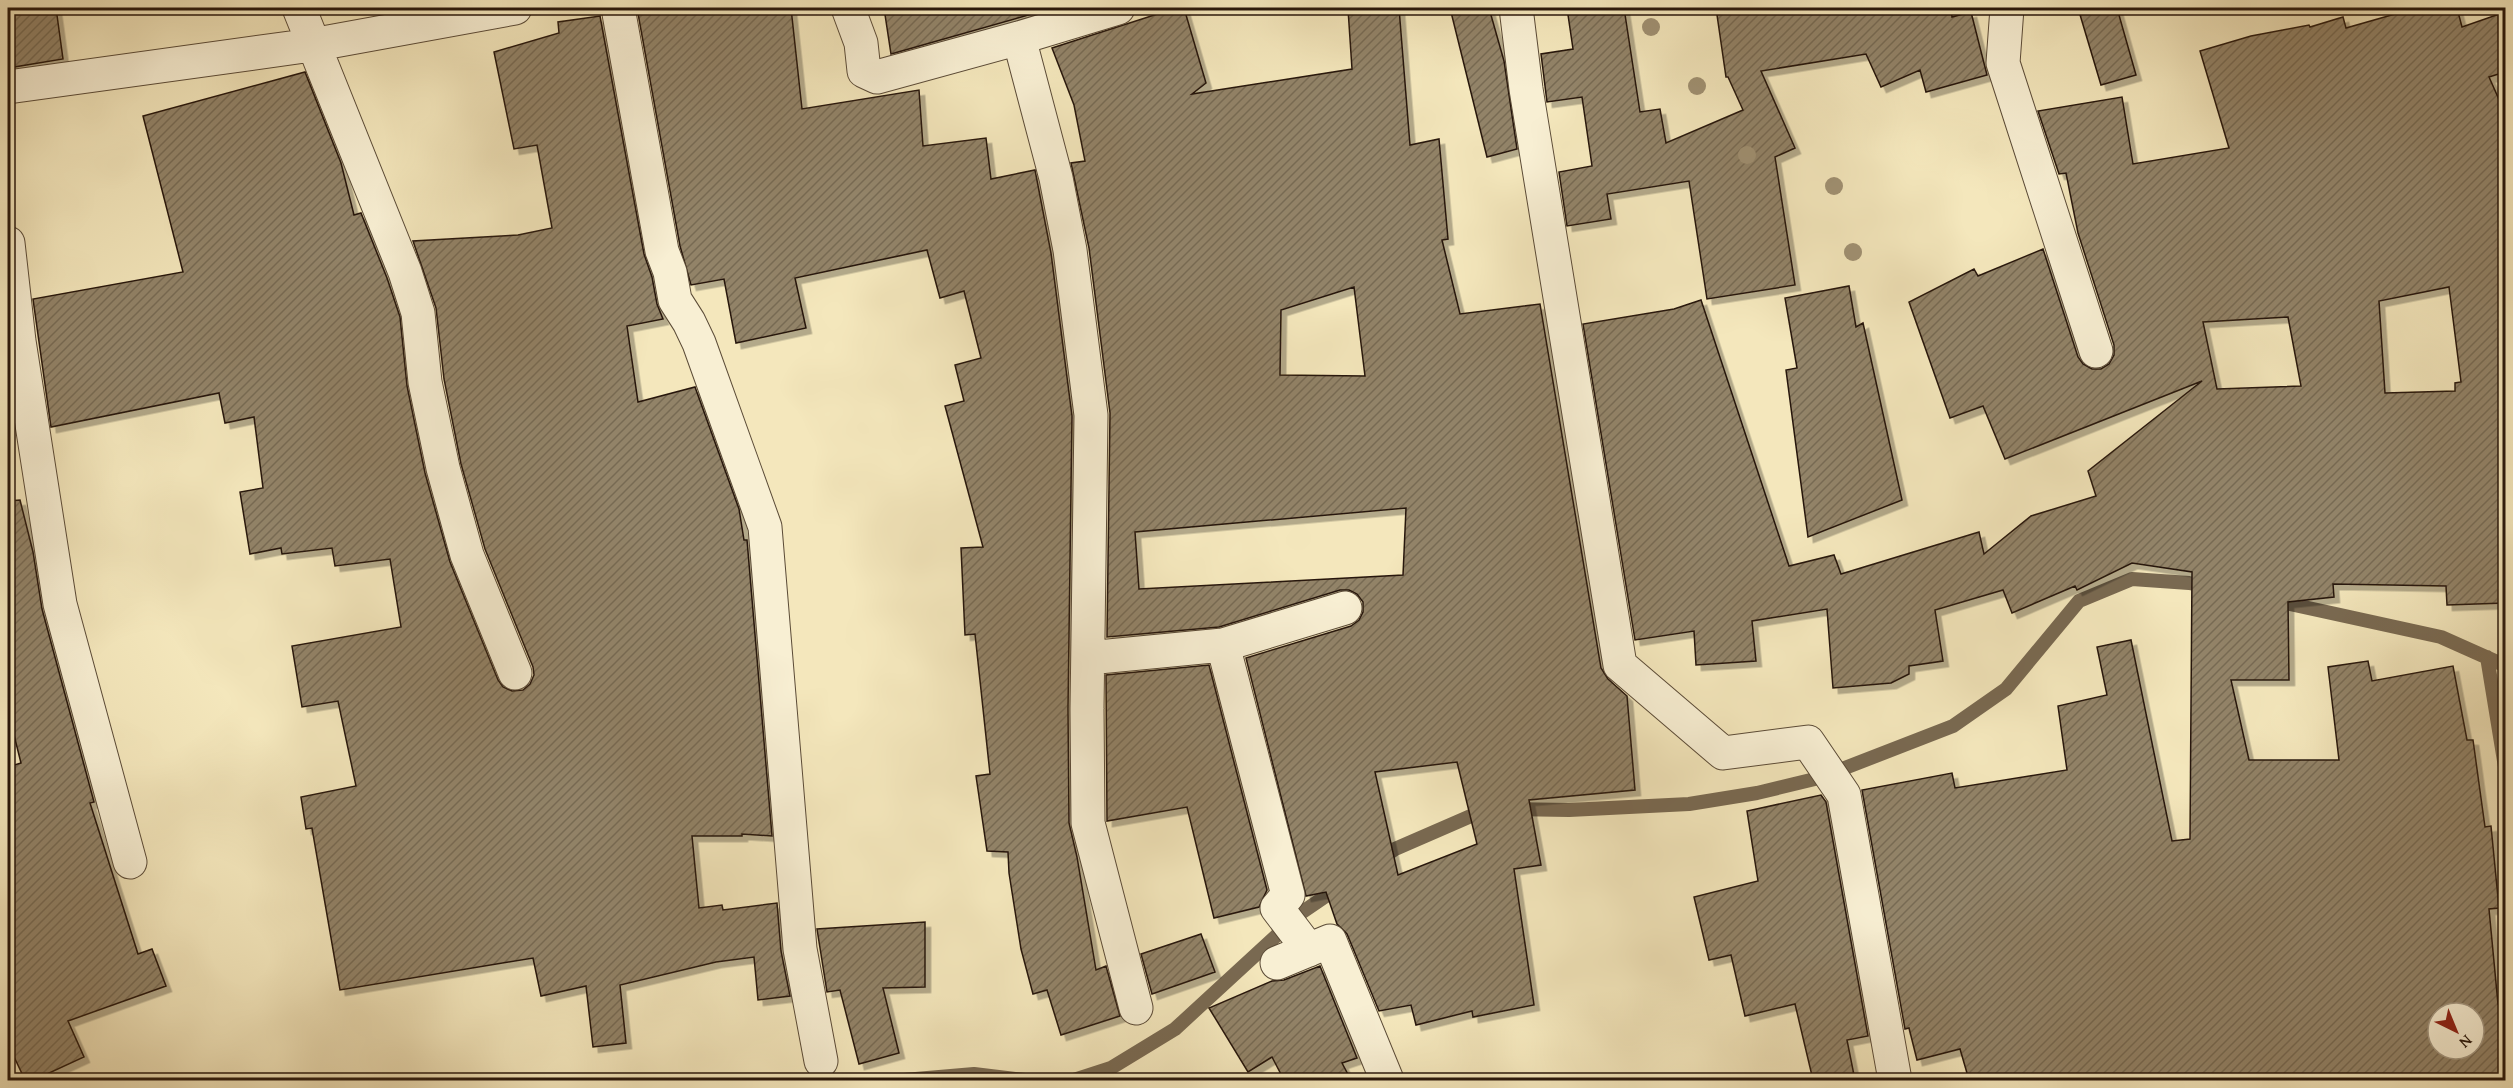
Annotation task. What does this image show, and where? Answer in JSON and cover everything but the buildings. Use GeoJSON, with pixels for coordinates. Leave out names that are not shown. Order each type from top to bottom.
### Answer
{"type":"FeatureCollection","features":[{"type":"Feature","properties":{"kind":"street"},"geometry":{"type":"LineString","coordinates":[[299,8],[405,272],[418,313],[425,382],[443,468],[467,555],[515,673]]}},
{"type":"Feature","properties":{"kind":"street"},"geometry":{"type":"LineString","coordinates":[[8,87],[312,45],[515,8]]}},
{"type":"Feature","properties":{"kind":"street"},"geometry":{"type":"LineString","coordinates":[[618,8],[662,250],[670,272],[675,300],[699,343],[765,527],[800,948],[821,1061]]}},
{"type":"Feature","properties":{"kind":"street"},"geometry":{"type":"LineString","coordinates":[[848,8],[861,43],[864,71],[877,76],[1019,38],[1118,8]]}},
{"type":"Feature","properties":{"kind":"street"},"geometry":{"type":"LineString","coordinates":[[1516,8],[1528,101],[1620,665],[1723,753],[1808,742],[1839,786],[1844,795],[1895,1080]]}},
{"type":"Feature","properties":{"kind":"street"},"geometry":{"type":"LineString","coordinates":[[2007,8],[2003,63],[2096,351]]}},
{"type":"Feature","properties":{"kind":"street"},"geometry":{"type":"LineString","coordinates":[[1019,38],[1056,178],[1070,250],[1091,416],[1088,823],[1136,1008]]}},
{"type":"Feature","properties":{"kind":"street"},"geometry":{"type":"LineString","coordinates":[[8,243],[19,341],[60,604],[130,862]]}},
{"type":"Feature","properties":{"kind":"street"},"geometry":{"type":"LineString","coordinates":[[1088,658],[1223,645],[1345,608]]}},
{"type":"Feature","properties":{"kind":"street"},"geometry":{"type":"LineString","coordinates":[[1223,645],[1288,895],[1277,908],[1297,934],[1330,941],[1387,1080]]}},
{"type":"Feature","properties":{"kind":"street"},"geometry":{"type":"LineString","coordinates":[[1277,963],[1297,934]]}},
{"type":"Feature","properties":{"kind":"waterway"},"geometry":{"type":"LineString","coordinates":[[1513,809],[1569,810],[1689,804],[1757,793],[1819,778],[1953,726],[2006,689],[2079,601],[2132,579],[2189,583],[2209,587]]}},
{"type":"Feature","properties":{"kind":"waterway"},"geometry":{"type":"LineString","coordinates":[[2272,600],[2441,637],[2506,666]]}},
{"type":"Feature","properties":{"kind":"waterway"},"geometry":{"type":"LineString","coordinates":[[2487,657],[2506,773]]}},
{"type":"Feature","properties":{"kind":"waterway"},"geometry":{"type":"LineString","coordinates":[[1378,861],[1395,849],[1487,809]]}},
{"type":"Feature","properties":{"kind":"waterway"},"geometry":{"type":"LineString","coordinates":[[1074,1080],[1111,1068],[1175,1029],[1301,913],[1342,885]]}},
{"type":"Feature","properties":{"kind":"waterway"},"geometry":{"type":"LineString","coordinates":[[904,1080],[974,1074],[1025,1080]]}}]}
